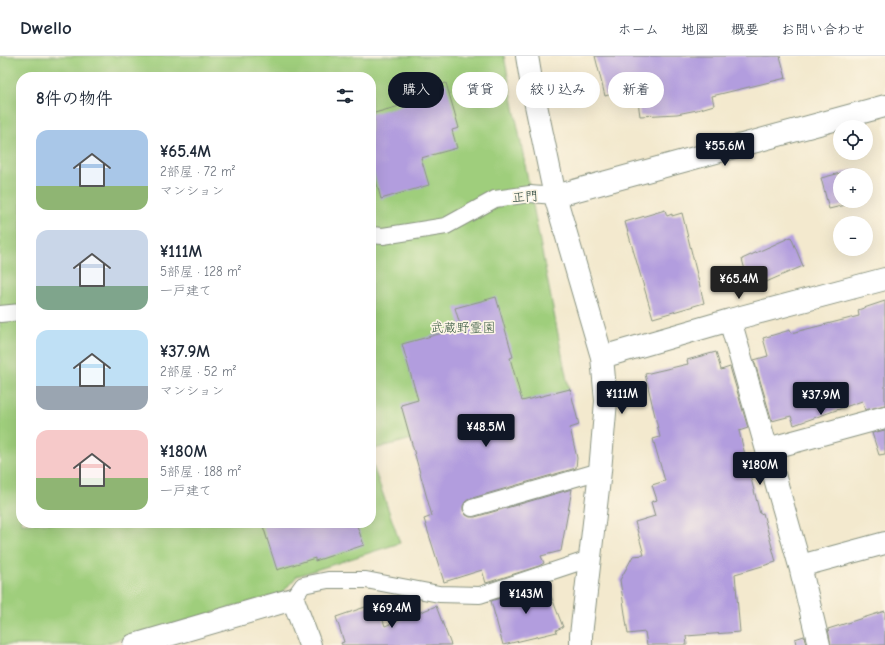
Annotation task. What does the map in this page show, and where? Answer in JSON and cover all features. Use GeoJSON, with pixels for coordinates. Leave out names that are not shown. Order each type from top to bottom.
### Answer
{"type":"FeatureCollection","features":[{"type":"Feature","properties":{"kind":"street"},"geometry":{"type":"LineString","coordinates":[[527,56],[555,196],[602,356],[606,401],[582,645]]}},
{"type":"Feature","properties":{"kind":"street"},"geometry":{"type":"LineString","coordinates":[[555,196],[885,106]]}},
{"type":"Feature","properties":{"kind":"street"},"geometry":{"type":"LineString","coordinates":[[602,356],[885,279]]}},
{"type":"Feature","properties":{"kind":"street"},"geometry":{"type":"LineString","coordinates":[[730,320],[800,566],[819,645]]}},
{"type":"Feature","properties":{"kind":"street"},"geometry":{"type":"LineString","coordinates":[[767,449],[885,417]]}},
{"type":"Feature","properties":{"kind":"street"},"geometry":{"type":"LineString","coordinates":[[800,566],[885,543]]}},
{"type":"Feature","properties":{"kind":"street"},"geometry":{"type":"LineString","coordinates":[[134,645],[293,599],[310,645]]}},
{"type":"Feature","properties":{"kind":"lane","name":"正門"},"geometry":{"type":"LineString","coordinates":[[376,235],[383,236],[446,226],[495,199],[530,194],[555,196]]}},
{"type":"Feature","properties":{"kind":"lane"},"geometry":{"type":"LineString","coordinates":[[0,314],[16,312]]}},
{"type":"Feature","properties":{"kind":"lane"},"geometry":{"type":"LineString","coordinates":[[472,508],[600,471]]}},
{"type":"Feature","properties":{"kind":"lane"},"geometry":{"type":"LineString","coordinates":[[293,599],[303,585],[328,580],[366,580],[439,594],[480,595],[590,559]]}},
{"type":"Feature","properties":{"kind":"green space","name":"武蔵野霊園"},"geometry":{"type":"Polygon","coordinates":[[[0,56],[504,56],[507,72],[452,72],[452,108],[508,108],[508,77],[570,396],[376,449],[376,72],[16,72],[16,528],[376,528],[376,474],[400,543],[297,576],[282,593],[100,645],[0,645],[0,56]]]}},
{"type":"Feature","properties":{"kind":"building"},"geometry":{"type":"Polygon","coordinates":[[[595,56],[780,56],[786,78],[712,96],[714,105],[697,110],[677,114],[640,116],[639,108],[664,108],[664,72],[608,72],[608,95],[605,96],[595,56]]]}},
{"type":"Feature","properties":{"kind":"building"},"geometry":{"type":"Polygon","coordinates":[[[446,83],[459,128],[452,130],[457,148],[421,158],[429,185],[381,199],[376,180],[376,113],[392,108],[444,108],[444,84],[446,83]]]}},
{"type":"Feature","properties":{"kind":"building"},"geometry":{"type":"Polygon","coordinates":[[[833,175],[833,208],[829,209],[821,178],[833,175]]]}},
{"type":"Feature","properties":{"kind":"building"},"geometry":{"type":"Polygon","coordinates":[[[665,210],[667,216],[682,213],[704,303],[653,318],[625,222],[665,210]]]}},
{"type":"Feature","properties":{"kind":"building"},"geometry":{"type":"Polygon","coordinates":[[[791,237],[803,266],[750,289],[742,259],[791,237]]]}},
{"type":"Feature","properties":{"kind":"building"},"geometry":{"type":"Polygon","coordinates":[[[496,297],[513,357],[510,358],[522,401],[570,389],[579,425],[570,428],[577,458],[576,468],[469,499],[465,502],[463,510],[466,515],[475,517],[572,489],[561,551],[541,556],[544,563],[539,566],[486,583],[482,570],[444,582],[424,519],[432,516],[401,405],[418,400],[402,344],[461,328],[455,308],[496,297]]]}},
{"type":"Feature","properties":{"kind":"building"},"geometry":{"type":"Polygon","coordinates":[[[885,301],[885,405],[865,410],[862,401],[794,425],[791,416],[772,421],[754,360],[768,356],[763,338],[790,330],[791,333],[859,316],[858,310],[885,301]]]}},
{"type":"Feature","properties":{"kind":"building"},"geometry":{"type":"Polygon","coordinates":[[[716,352],[721,370],[730,367],[748,428],[739,431],[760,514],[763,513],[776,562],[735,574],[740,632],[686,636],[687,645],[647,645],[645,632],[628,634],[620,580],[633,556],[644,555],[635,522],[655,516],[651,502],[657,500],[652,485],[665,481],[653,439],[660,437],[645,374],[688,364],[687,360],[716,352]]]}},
{"type":"Feature","properties":{"kind":"building"},"geometry":{"type":"Polygon","coordinates":[[[885,430],[885,454],[879,455],[872,433],[885,430]]]}},
{"type":"Feature","properties":{"kind":"building"},"geometry":{"type":"Polygon","coordinates":[[[264,528],[358,528],[364,545],[315,561],[315,558],[277,570],[264,528]]]}},
{"type":"Feature","properties":{"kind":"building"},"geometry":{"type":"Polygon","coordinates":[[[546,583],[563,627],[556,630],[557,632],[503,645],[491,601],[546,583]]]}},
{"type":"Feature","properties":{"kind":"building"},"geometry":{"type":"Polygon","coordinates":[[[377,603],[385,626],[436,606],[451,645],[342,645],[341,643],[344,642],[336,617],[377,603]]]}},
{"type":"Feature","properties":{"kind":"building"},"geometry":{"type":"Polygon","coordinates":[[[885,611],[885,645],[831,645],[828,629],[885,611]]]}},
{"type":"Feature","properties":{"kind":"building"},"geometry":{"type":"Polygon","coordinates":[[[804,636],[806,645],[796,645],[795,639],[804,636]]]}}]}
